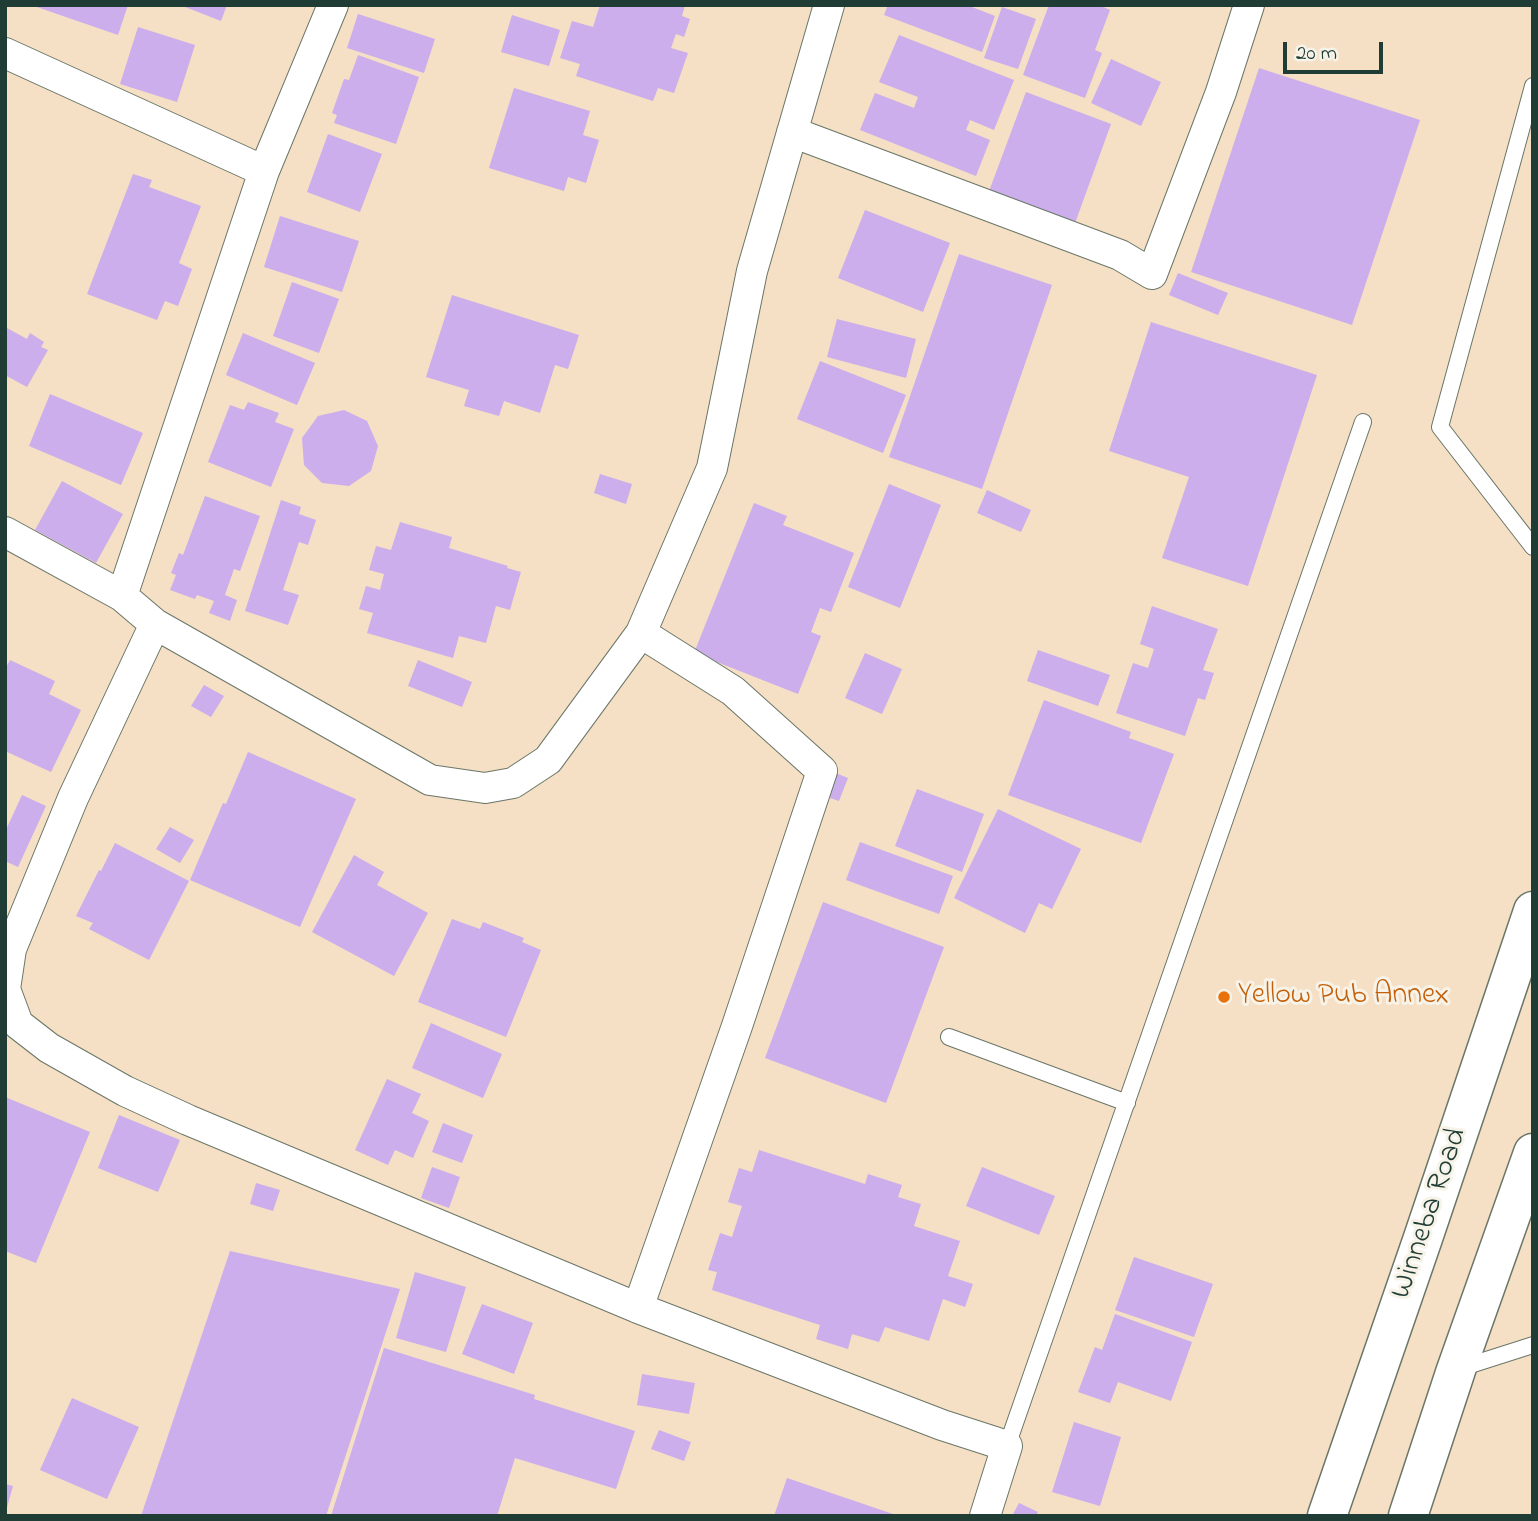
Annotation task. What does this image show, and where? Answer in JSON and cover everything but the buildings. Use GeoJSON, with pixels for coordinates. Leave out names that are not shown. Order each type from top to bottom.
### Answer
{"type":"FeatureCollection","features":[{"type":"Feature","properties":{"kind":"highway","name":"Winneba Road"},"geometry":{"type":"LineString","coordinates":[[1327,1516],[1530,929]]}},
{"type":"Feature","properties":{"kind":"highway"},"geometry":{"type":"LineString","coordinates":[[1408,1516],[1456,1370],[1533,1153]]}},
{"type":"Feature","properties":{"kind":"street"},"geometry":{"type":"LineString","coordinates":[[122,596],[264,171],[333,5]]}},
{"type":"Feature","properties":{"kind":"street"},"geometry":{"type":"LineString","coordinates":[[5,532],[122,596],[155,624],[430,780],[485,788],[513,783],[548,760],[641,633],[712,468],[752,271],[828,5]]}},
{"type":"Feature","properties":{"kind":"street"},"geometry":{"type":"LineString","coordinates":[[792,132],[1120,255],[1152,274],[1221,92],[1250,5]]}},
{"type":"Feature","properties":{"kind":"street"},"geometry":{"type":"LineString","coordinates":[[5,53],[264,171]]}},
{"type":"Feature","properties":{"kind":"street"},"geometry":{"type":"LineString","coordinates":[[155,624],[73,798],[11,949],[5,989],[18,1024],[68,1059],[125,1091],[175,1114],[638,1308],[942,1425],[1007,1446],[985,1516]]}},
{"type":"Feature","properties":{"kind":"street"},"geometry":{"type":"LineString","coordinates":[[638,1308],[737,1026],[822,771],[733,691],[641,633]]}},
{"type":"Feature","properties":{"kind":"lane"},"geometry":{"type":"LineString","coordinates":[[1533,86],[1440,427],[1533,547]]}},
{"type":"Feature","properties":{"kind":"lane"},"geometry":{"type":"LineString","coordinates":[[1007,1446],[1363,422]]}},
{"type":"Feature","properties":{"kind":"lane"},"geometry":{"type":"LineString","coordinates":[[949,1037],[1126,1102]]}},
{"type":"Feature","properties":{"kind":"lane"},"geometry":{"type":"LineString","coordinates":[[1456,1370],[1533,1345]]}},
{"type":"Feature","properties":{"kind":"place","name":"Yellow Pub Annex"},"geometry":{"type":"Point","coordinates":[1224,997]}}]}
